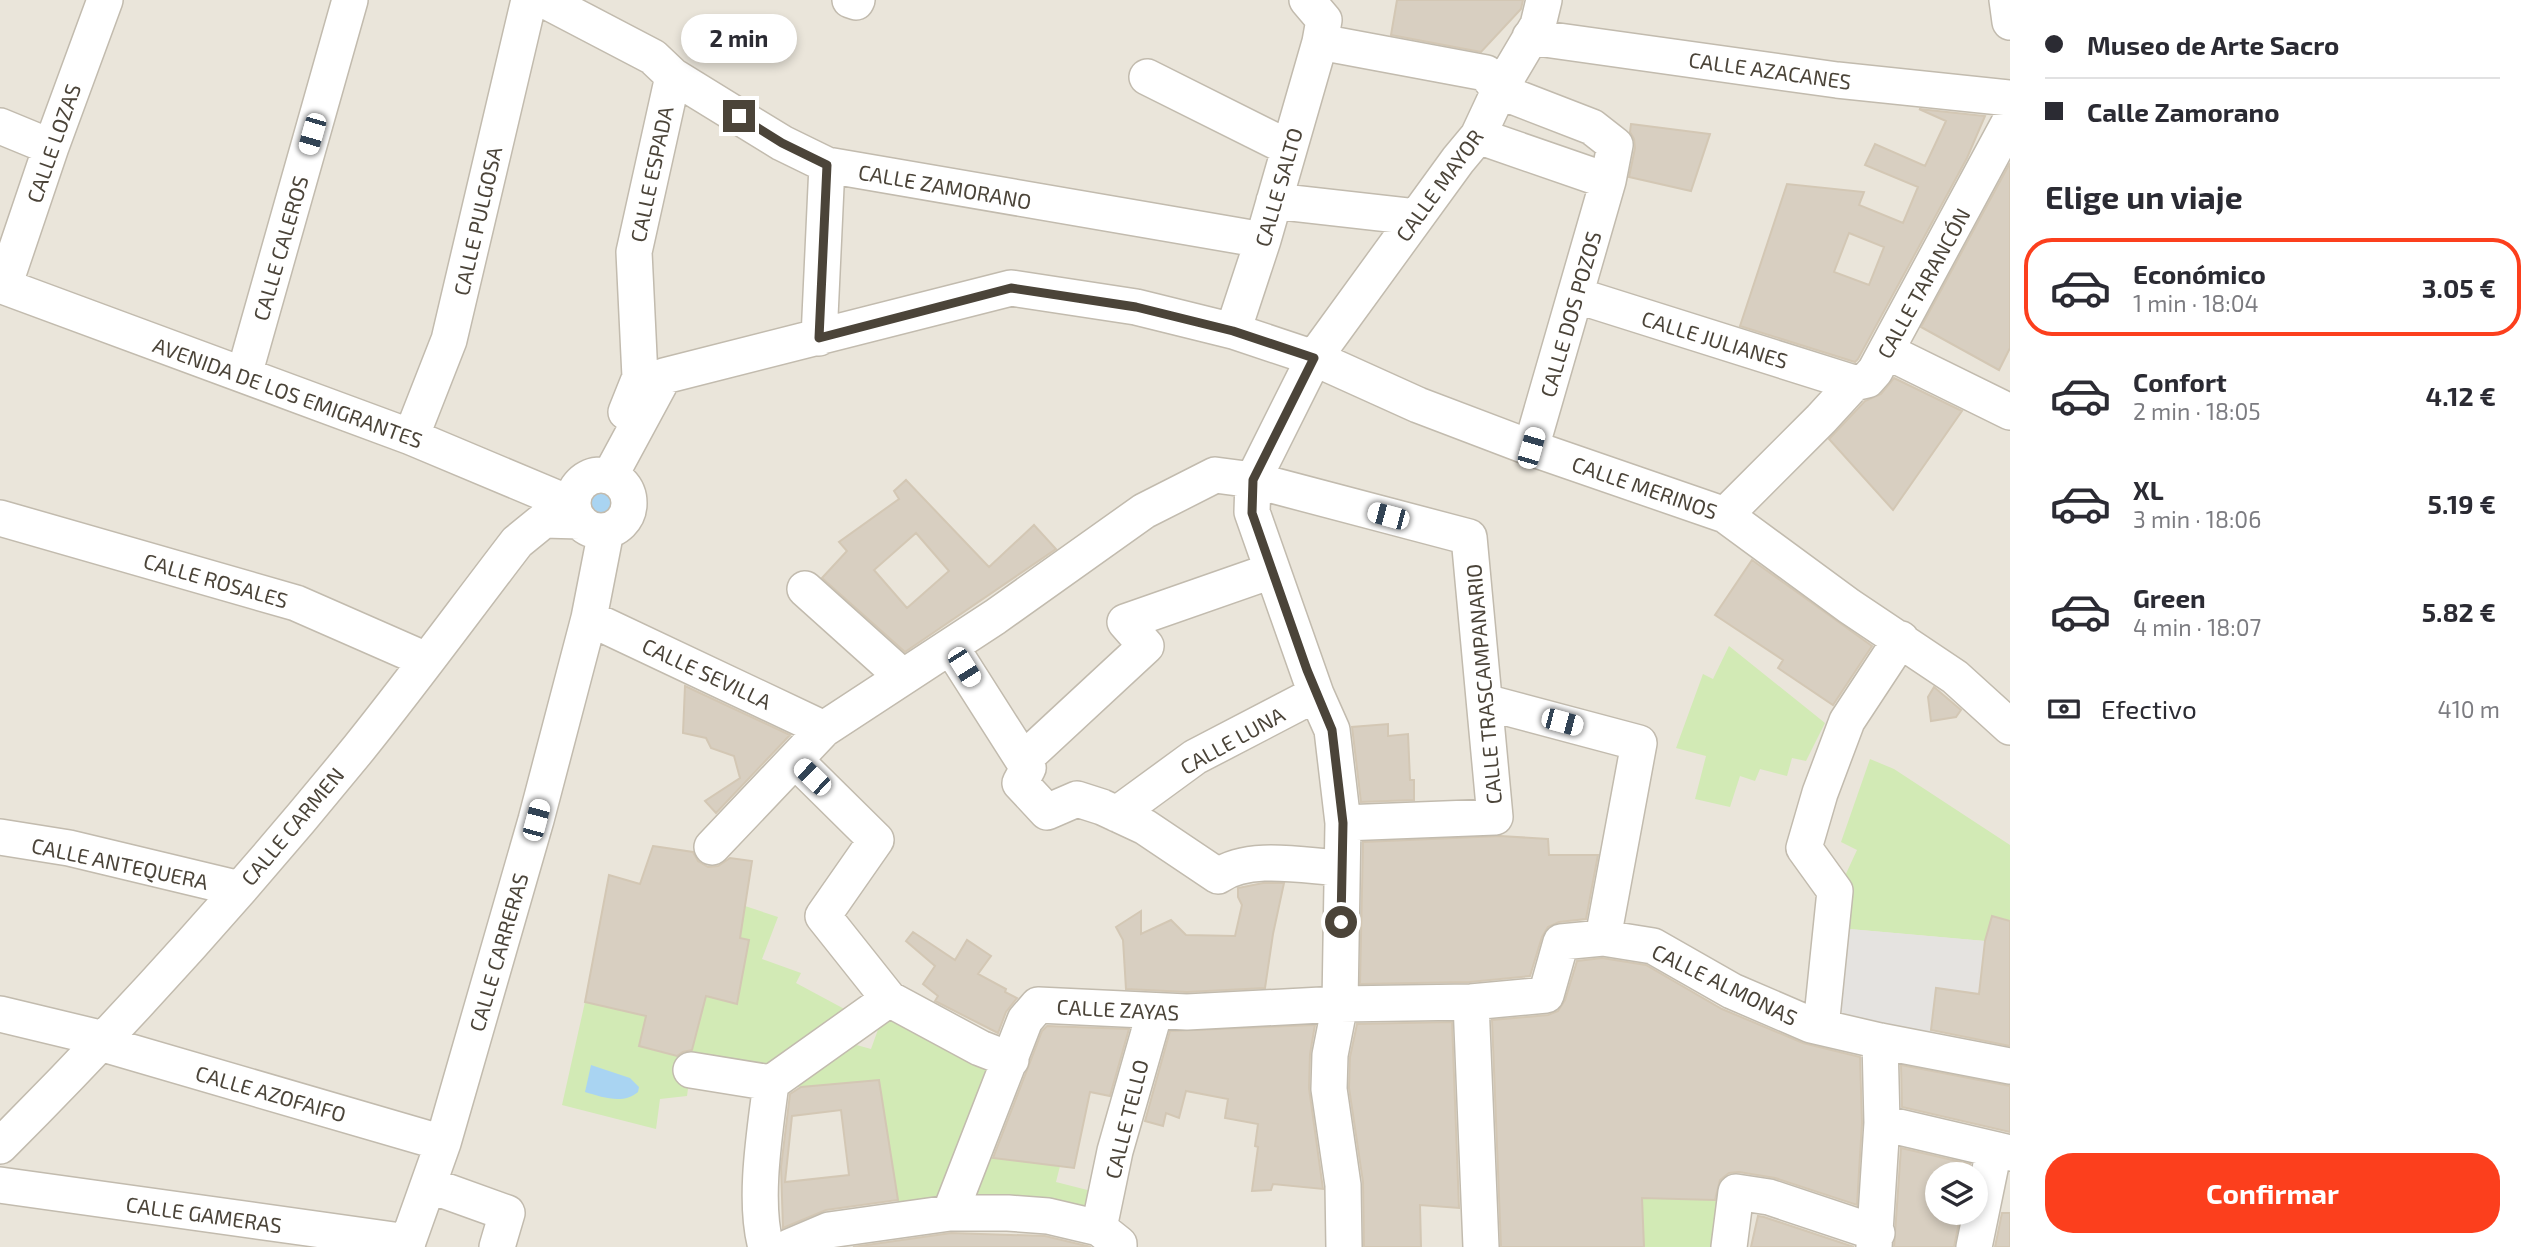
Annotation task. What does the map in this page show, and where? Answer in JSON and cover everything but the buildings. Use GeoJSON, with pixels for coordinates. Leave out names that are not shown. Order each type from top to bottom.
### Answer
{"type":"FeatureCollection","features":[{"type":"Feature","properties":{"kind":"street","name":"CALLE LOZAS"},"geometry":{"type":"LineString","coordinates":[[2,285],[105,0]]}},
{"type":"Feature","properties":{"kind":"street","name":"CALLE CALEROS"},"geometry":{"type":"LineString","coordinates":[[244,375],[350,0]]}},
{"type":"Feature","properties":{"kind":"street","name":"CALLE PULGOSA"},"geometry":{"type":"LineString","coordinates":[[411,437],[449,340],[529,0]]}},
{"type":"Feature","properties":{"kind":"street","name":"CALLE ZAMORANO"},"geometry":{"type":"LineString","coordinates":[[544,0],[597,12],[673,76],[782,143],[827,165],[1263,240]]}},
{"type":"Feature","properties":{"kind":"street"},"geometry":{"type":"LineString","coordinates":[[1307,0],[1324,20],[1320,42],[1486,73],[1499,91]]}},
{"type":"Feature","properties":{"kind":"street","name":"CALLE MAYOR"},"geometry":{"type":"LineString","coordinates":[[1253,480],[1314,358],[1478,136],[1499,91],[1538,25],[1544,0]]}},
{"type":"Feature","properties":{"kind":"street"},"geometry":{"type":"LineString","coordinates":[[2007,0],[2010,22]]}},
{"type":"Feature","properties":{"kind":"street","name":"CALLE AZACANES"},"geometry":{"type":"LineString","coordinates":[[1530,37],[1837,80],[2010,98]]}},
{"type":"Feature","properties":{"kind":"street","name":"CALLE SALTO"},"geometry":{"type":"LineString","coordinates":[[1233,331],[1263,240],[1320,42]]}},
{"type":"Feature","properties":{"kind":"street","name":"CALLE ESPADA"},"geometry":{"type":"LineString","coordinates":[[605,475],[640,377],[634,252],[673,76]]}},
{"type":"Feature","properties":{"kind":"street"},"geometry":{"type":"LineString","coordinates":[[1147,77],[1289,148]]}},
{"type":"Feature","properties":{"kind":"street","name":"CALLE DOS POZOS"},"geometry":{"type":"LineString","coordinates":[[1499,91],[1592,127],[1615,145],[1608,181],[1531,448]]}},
{"type":"Feature","properties":{"kind":"street","name":"CALLE TARANCÓN"},"geometry":{"type":"LineString","coordinates":[[1725,515],[1854,383],[1867,380],[1875,371],[2010,121]]}},
{"type":"Feature","properties":{"kind":"street"},"geometry":{"type":"LineString","coordinates":[[0,126],[51,147]]}},
{"type":"Feature","properties":{"kind":"street"},"geometry":{"type":"LineString","coordinates":[[1478,136],[1608,181]]}},
{"type":"Feature","properties":{"kind":"street"},"geometry":{"type":"LineString","coordinates":[[819,338],[827,165]]}},
{"type":"Feature","properties":{"kind":"street"},"geometry":{"type":"LineString","coordinates":[[1274,201],[1416,217]]}},
{"type":"Feature","properties":{"kind":"street","name":"AVENIDA DE LOS EMIGRANTES"},"geometry":{"type":"LineString","coordinates":[[2,285],[411,437],[586,519]]}},
{"type":"Feature","properties":{"kind":"street","name":"CALLE MERINOS"},"geometry":{"type":"LineString","coordinates":[[605,475],[664,376],[1011,288],[1136,307],[1233,331],[1314,358],[1418,405],[1531,448],[1725,515],[1849,606],[1955,677],[2010,727]]}},
{"type":"Feature","properties":{"kind":"street","name":"CALLE JULIANES"},"geometry":{"type":"LineString","coordinates":[[1575,295],[1854,383]]}},
{"type":"Feature","properties":{"kind":"street"},"geometry":{"type":"LineString","coordinates":[[1886,351],[2010,412]]}},
{"type":"Feature","properties":{"kind":"street"},"geometry":{"type":"LineString","coordinates":[[605,475],[625,487],[630,505],[622,522],[615,528],[586,519],[578,487],[592,476],[605,475]]}},
{"type":"Feature","properties":{"kind":"street"},"geometry":{"type":"LineString","coordinates":[[712,847],[824,729],[951,647],[1144,512],[1215,475],[1253,480],[1252,513],[1316,694],[1332,730],[1343,823],[1340,1004],[1330,1055],[1329,1089],[1343,1185],[1344,1247]]}},
{"type":"Feature","properties":{"kind":"street","name":"CALLE TRASCAMPANARIO"},"geometry":{"type":"LineString","coordinates":[[1253,480],[1469,537],[1495,817],[1343,823]]}},
{"type":"Feature","properties":{"kind":"street","name":"CALLE ROSALES"},"geometry":{"type":"LineString","coordinates":[[0,518],[296,603],[426,660]]}},
{"type":"Feature","properties":{"kind":"street","name":"CALLE CARRERAS"},"geometry":{"type":"LineString","coordinates":[[407,1245],[443,1143],[536,820],[589,618],[586,519]]}},
{"type":"Feature","properties":{"kind":"street","name":"CALLE CARMEN"},"geometry":{"type":"LineString","coordinates":[[0,1146],[102,1041],[240,889],[359,747],[517,542],[544,520],[586,519]]}},
{"type":"Feature","properties":{"kind":"street"},"geometry":{"type":"LineString","coordinates":[[1023,760],[1146,646],[1125,622],[1271,571]]}},
{"type":"Feature","properties":{"kind":"street"},"geometry":{"type":"LineString","coordinates":[[805,589],[903,677]]}},
{"type":"Feature","properties":{"kind":"street","name":"CALLE SEVILLA"},"geometry":{"type":"LineString","coordinates":[[589,618],[824,729]]}},
{"type":"Feature","properties":{"kind":"street"},"geometry":{"type":"LineString","coordinates":[[1821,1027],[1835,891],[1804,848],[1820,793],[1847,721],[1901,639]]}},
{"type":"Feature","properties":{"kind":"street"},"geometry":{"type":"LineString","coordinates":[[951,647],[1028,768],[1020,783],[1046,812],[1077,799],[1145,827],[1218,876],[1230,867],[1248,863],[1342,868]]}},
{"type":"Feature","properties":{"kind":"street","name":"CALLE LUNA"},"geometry":{"type":"LineString","coordinates":[[1117,814],[1195,757],[1316,694]]}},
{"type":"Feature","properties":{"kind":"street"},"geometry":{"type":"LineString","coordinates":[[1485,702],[1639,743],[1603,938]]}},
{"type":"Feature","properties":{"kind":"street"},"geometry":{"type":"LineString","coordinates":[[796,761],[876,840],[823,916],[889,999],[980,1048],[1011,1060]]}},
{"type":"Feature","properties":{"kind":"street","name":"CALLE ANTEQUERA"},"geometry":{"type":"LineString","coordinates":[[0,837],[69,848],[240,889]]}},
{"type":"Feature","properties":{"kind":"street","name":"CALLE ALMONAS"},"geometry":{"type":"LineString","coordinates":[[1471,1002],[1546,995],[1561,942],[1603,938],[1653,946],[1732,991],[1821,1027],[2010,1066]]}},
{"type":"Feature","properties":{"kind":"street"},"geometry":{"type":"LineString","coordinates":[[691,1070],[771,1083],[889,999]]}},
{"type":"Feature","properties":{"kind":"street"},"geometry":{"type":"LineString","coordinates":[[1471,1002],[1481,1247]]}},
{"type":"Feature","properties":{"kind":"street","name":"CALLE ZAYAS"},"geometry":{"type":"LineString","coordinates":[[950,1213],[1025,1020],[1038,1005],[1187,1013],[1340,1004],[1471,1002]]}},
{"type":"Feature","properties":{"kind":"street","name":"CALLE TELLO"},"geometry":{"type":"LineString","coordinates":[[1113,1239],[1115,1151],[1155,1011]]}},
{"type":"Feature","properties":{"kind":"street","name":"CALLE AZOFAIFO"},"geometry":{"type":"LineString","coordinates":[[0,1014],[102,1041],[443,1143]]}},
{"type":"Feature","properties":{"kind":"street"},"geometry":{"type":"LineString","coordinates":[[1729,1247],[1736,1192],[1769,1197],[1876,1240],[1882,1123],[1880,1041]]}},
{"type":"Feature","properties":{"kind":"street"},"geometry":{"type":"LineString","coordinates":[[766,1247],[762,1235],[761,1168],[771,1083]]}},
{"type":"Feature","properties":{"kind":"street"},"geometry":{"type":"LineString","coordinates":[[1882,1123],[2002,1151],[1974,1247]]}},
{"type":"Feature","properties":{"kind":"street","name":"CALLE GAMERAS"},"geometry":{"type":"LineString","coordinates":[[0,1185],[407,1245]]}},
{"type":"Feature","properties":{"kind":"street"},"geometry":{"type":"LineString","coordinates":[[429,1185],[507,1213],[497,1247]]}},
{"type":"Feature","properties":{"kind":"street"},"geometry":{"type":"LineString","coordinates":[[789,1247],[950,1213],[1048,1216],[1113,1239]]}},
{"type":"Feature","properties":{"kind":"shaded area"},"geometry":{"type":"Polygon","coordinates":[[[0,0],[2010,0],[2010,1247],[0,1247],[0,0]]]}},
{"type":"Feature","properties":{"kind":"shaded area"},"geometry":{"type":"Polygon","coordinates":[[[1838,928],[1985,941],[1979,994],[1936,988],[1930,1045],[1828,1023],[1838,928]]]}},
{"type":"Feature","properties":{"kind":"green space"},"geometry":{"type":"Polygon","coordinates":[[[1729,646],[1825,723],[1806,761],[1792,758],[1787,776],[1760,769],[1755,781],[1740,776],[1730,807],[1695,799],[1706,756],[1676,748],[1703,674],[1713,679],[1729,646]]]}},
{"type":"Feature","properties":{"kind":"green space"},"geometry":{"type":"Polygon","coordinates":[[[1870,759],[1894,769],[2010,845],[2010,921],[1992,916],[1985,941],[1838,928],[1844,878],[1857,850],[1841,842],[1870,759]]]}},
{"type":"Feature","properties":{"kind":"green space"},"geometry":{"type":"Polygon","coordinates":[[[745,906],[778,917],[762,959],[801,973],[796,983],[850,1012],[764,1076],[691,1066],[687,1096],[660,1099],[656,1129],[562,1105],[585,1002],[646,1016],[639,1046],[690,1059],[706,996],[736,1004],[749,940],[740,938],[745,906]]]}},
{"type":"Feature","properties":{"kind":"green space"},"geometry":{"type":"Polygon","coordinates":[[[889,999],[1011,1060],[982,1156],[1060,1166],[1056,1182],[1107,1195],[1099,1228],[900,1216],[879,1080],[774,1089],[853,1044],[871,1049],[889,999]]]}},
{"type":"Feature","properties":{"kind":"green space"},"geometry":{"type":"Polygon","coordinates":[[[1642,1198],[1721,1200],[1729,1247],[1644,1247],[1642,1198]]]}},
{"type":"Feature","properties":{"kind":"water"},"geometry":{"type":"Polygon","coordinates":[[[602,480],[615,489],[615,494],[612,508],[600,522],[582,499],[602,480]]]}},
{"type":"Feature","properties":{"kind":"water"},"geometry":{"type":"Polygon","coordinates":[[[591,1065],[630,1078],[639,1087],[638,1092],[619,1099],[585,1092],[591,1065]]]}},
{"type":"Feature","properties":{"kind":"route"},"geometry":{"type":"LineString","coordinates":[[739,116],[782,143],[827,165],[819,338],[1011,288],[1136,307],[1233,331],[1314,358],[1253,480],[1252,513],[1307,670],[1332,730],[1343,823],[1341,922]]}}]}
